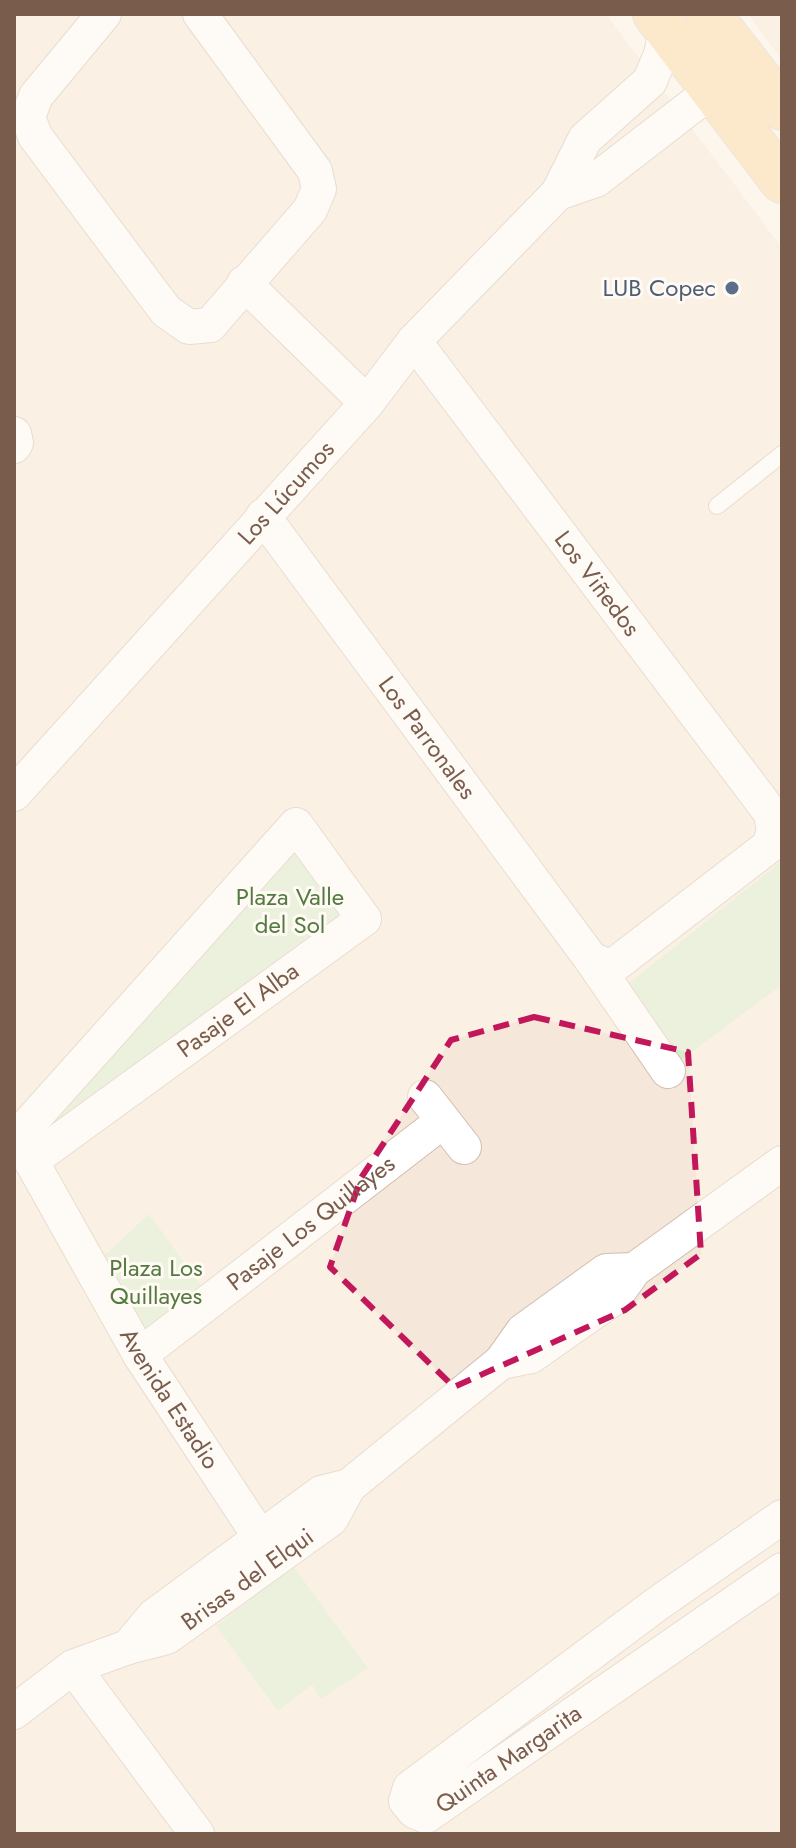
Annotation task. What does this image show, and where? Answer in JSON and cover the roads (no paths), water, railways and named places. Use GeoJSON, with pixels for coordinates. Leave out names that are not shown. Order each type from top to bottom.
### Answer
{"type":"FeatureCollection","features":[{"type":"Feature","properties":{"kind":"main road"},"geometry":{"type":"LineString","coordinates":[[709,14],[782,108]]}},
{"type":"Feature","properties":{"kind":"main road"},"geometry":{"type":"LineString","coordinates":[[661,22],[782,181]]}},
{"type":"Feature","properties":{"kind":"street"},"geometry":{"type":"LineString","coordinates":[[104,14],[36,96],[28,117],[35,136],[166,311],[189,327],[210,325],[310,210],[319,189],[315,171],[200,14]]}},
{"type":"Feature","properties":{"kind":"street","name":"Los Lúcumos"},"geometry":{"type":"LineString","coordinates":[[14,794],[367,403],[414,341],[558,193],[585,139],[650,81],[661,54],[661,22]]}},
{"type":"Feature","properties":{"kind":"street","name":"Los Lúcumos"},"geometry":{"type":"LineString","coordinates":[[558,193],[596,180],[748,63]]}},
{"type":"Feature","properties":{"kind":"street"},"geometry":{"type":"LineString","coordinates":[[244,283],[367,403]]}},
{"type":"Feature","properties":{"kind":"street","name":"Los Viñedos"},"geometry":{"type":"LineString","coordinates":[[414,341],[776,821]]}},
{"type":"Feature","properties":{"kind":"street"},"geometry":{"type":"LineString","coordinates":[[14,434],[14,446]]}},
{"type":"Feature","properties":{"kind":"street","name":"Los Parronales"},"geometry":{"type":"LineString","coordinates":[[263,516],[591,959],[668,1071]]}},
{"type":"Feature","properties":{"kind":"street"},"geometry":{"type":"LineString","coordinates":[[591,959],[607,966],[617,963],[769,846],[776,821]]}},
{"type":"Feature","properties":{"kind":"street","name":"Pasaje El Alba"},"geometry":{"type":"LineString","coordinates":[[296,825],[364,919],[21,1142],[296,825]]}},
{"type":"Feature","properties":{"kind":"street","name":"Pasaje Los Quillayes"},"geometry":{"type":"LineString","coordinates":[[140,1355],[434,1109],[464,1147]]}},
{"type":"Feature","properties":{"kind":"street","name":"Avenida Estadio"},"geometry":{"type":"LineString","coordinates":[[21,1142],[140,1355],[260,1537]]}},
{"type":"Feature","properties":{"kind":"street","name":"Brisas del Elqui"},"geometry":{"type":"LineString","coordinates":[[14,1712],[73,1667],[167,1637],[331,1519],[349,1486],[501,1362],[523,1331],[606,1271],[634,1270],[782,1163]]}},
{"type":"Feature","properties":{"kind":"street","name":"Brisas del Elqui"},"geometry":{"type":"LineString","coordinates":[[128,1647],[154,1616],[260,1537],[321,1493],[349,1486]]}},
{"type":"Feature","properties":{"kind":"street","name":"Quinta Margarita"},"geometry":{"type":"LineString","coordinates":[[782,1517],[657,1604],[410,1788],[406,1801],[414,1811],[426,1816],[782,1570]]}},
{"type":"Feature","properties":{"kind":"street"},"geometry":{"type":"LineString","coordinates":[[657,1604],[680,1641]]}},
{"type":"Feature","properties":{"kind":"street"},"geometry":{"type":"LineString","coordinates":[[73,1667],[197,1834]]}},
{"type":"Feature","properties":{"kind":"lane"},"geometry":{"type":"LineString","coordinates":[[717,506],[782,454]]}},
{"type":"Feature","properties":{"kind":"place","name":"LUB Copec"},"geometry":{"type":"Point","coordinates":[732,288]}},
{"type":"Feature","properties":{"kind":"park label","name":"Plaza Valle del Sol"},"geometry":{"type":"Point","coordinates":[290,911]}},
{"type":"Feature","properties":{"kind":"park label","name":"Plaza Los Quillayes"},"geometry":{"type":"Point","coordinates":[156,1282]}}]}
